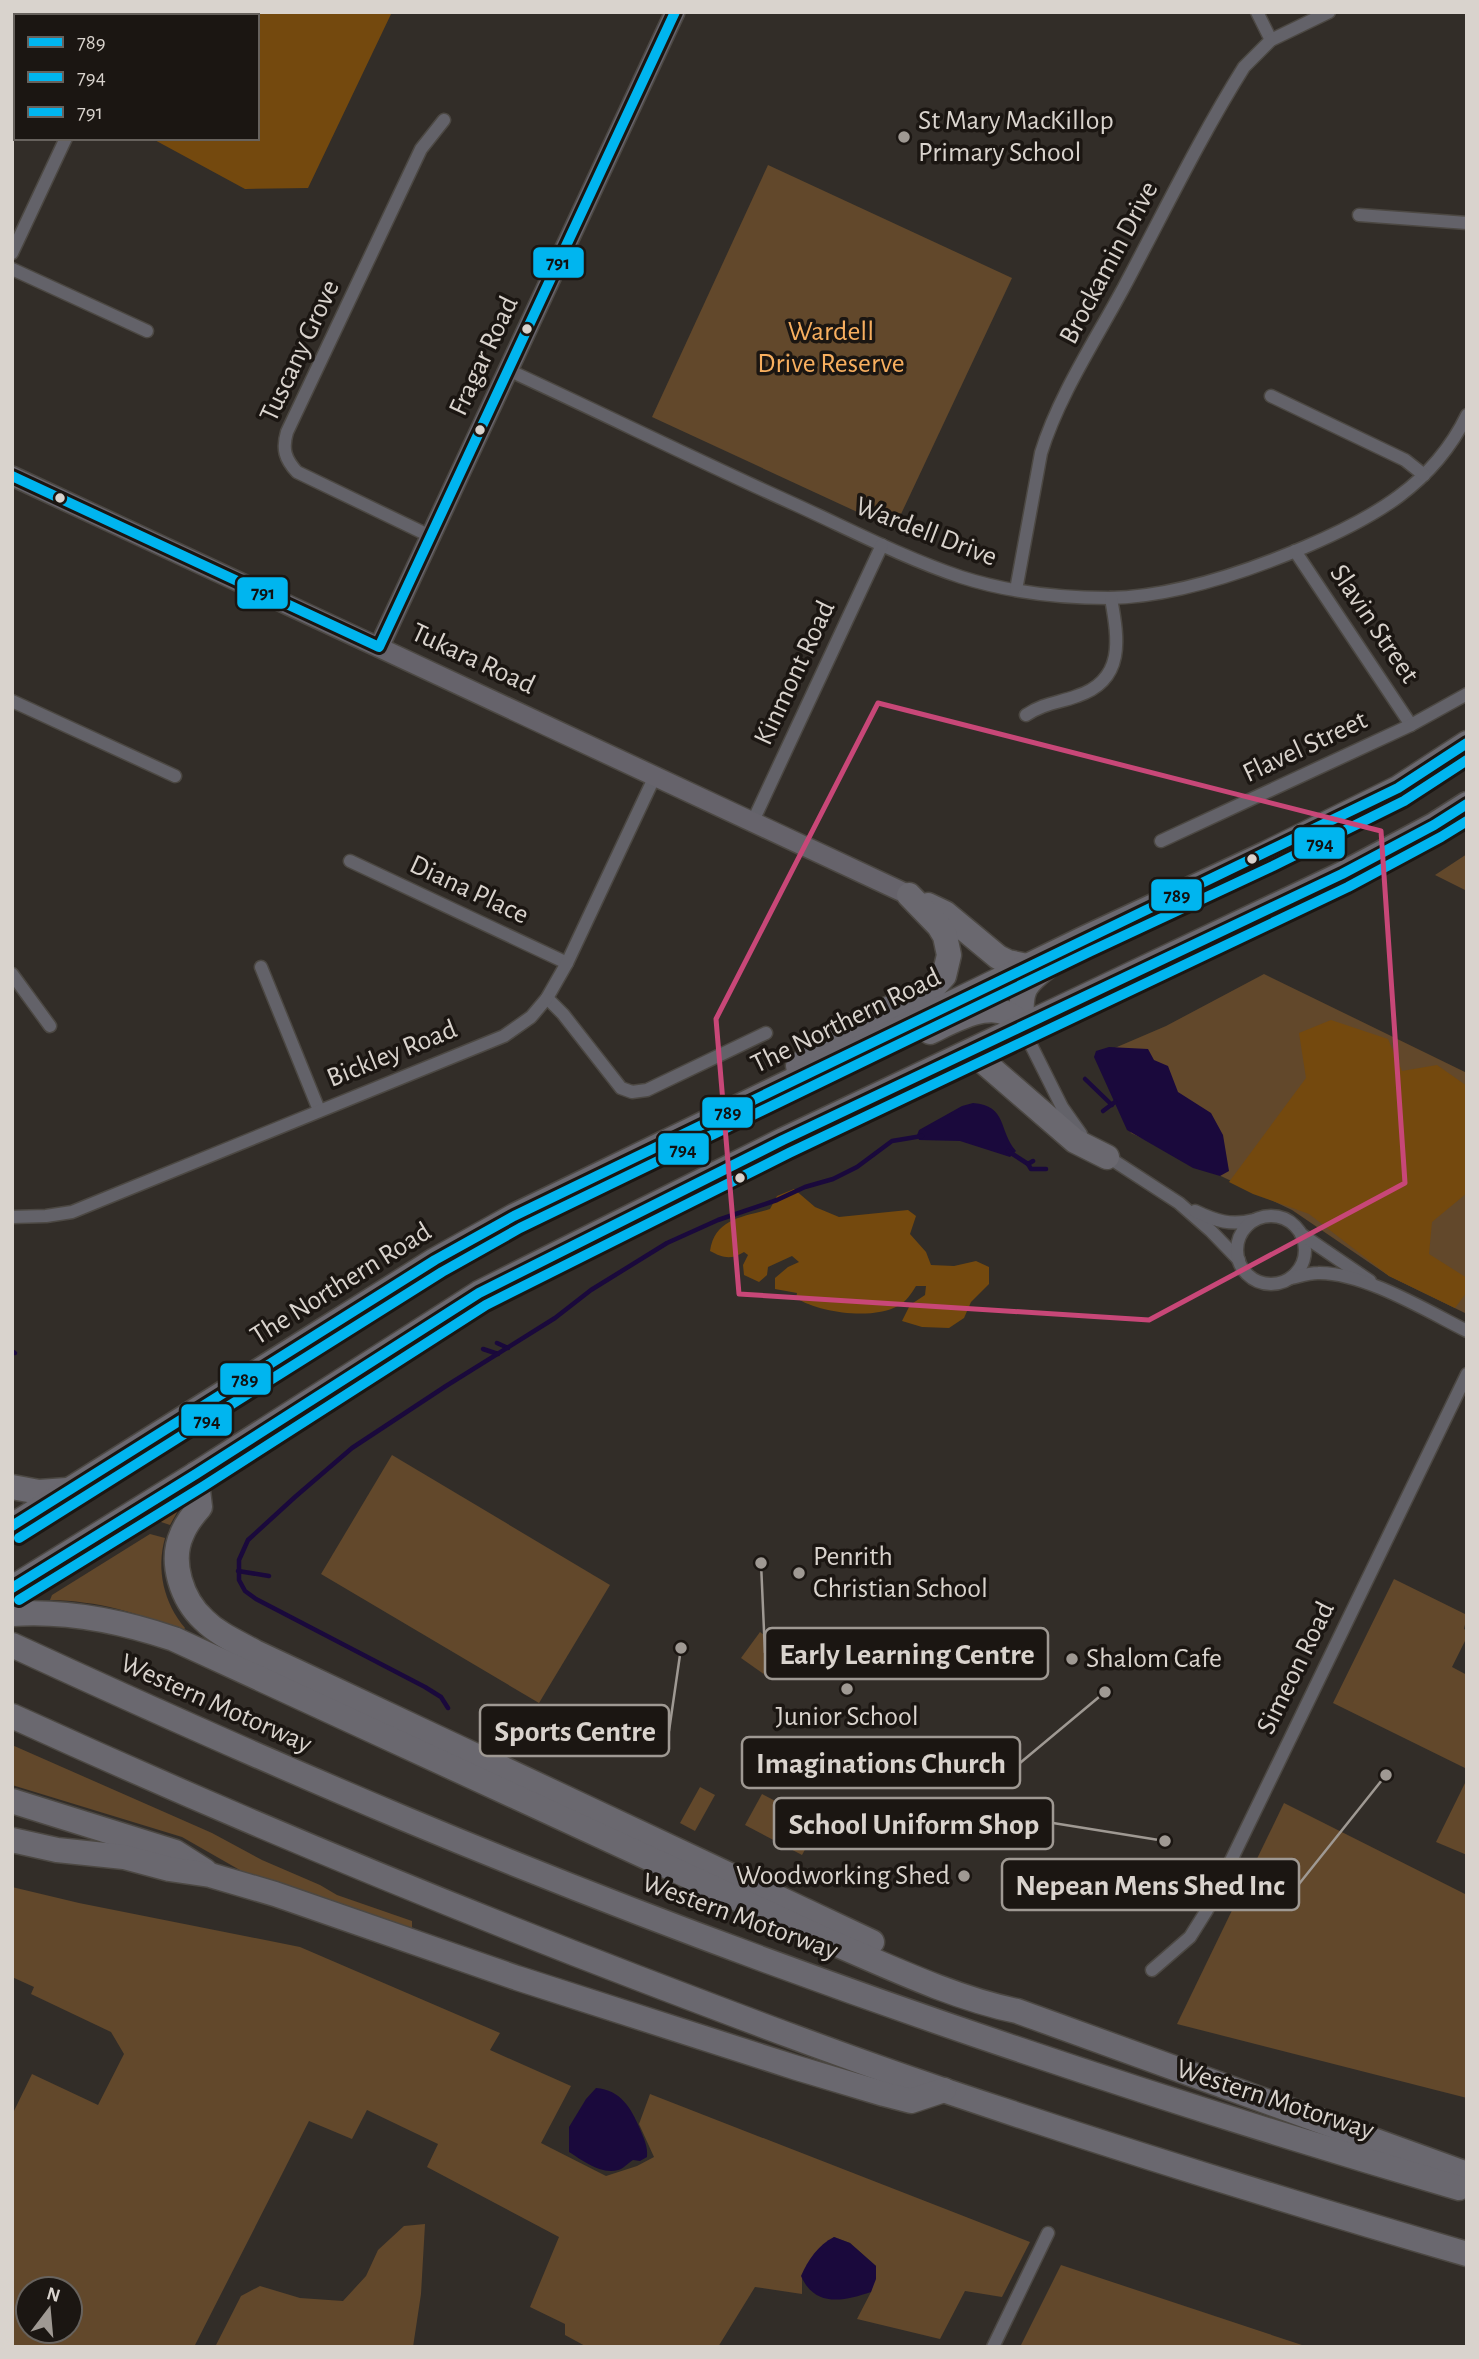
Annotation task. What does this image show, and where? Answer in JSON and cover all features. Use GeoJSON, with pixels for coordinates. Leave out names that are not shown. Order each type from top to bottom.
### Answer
{"type":"FeatureCollection","features":[{"type":"Feature","properties":{"kind":"highway","name":"The Northern Road"},"geometry":{"type":"LineString","coordinates":[[12,1526],[435,1260],[514,1216],[1398,788],[1467,743]]}},
{"type":"Feature","properties":{"kind":"highway"},"geometry":{"type":"LineString","coordinates":[[16,1584],[196,1474],[479,1293],[770,1146],[1342,874],[1434,825],[1467,804]]}},
{"type":"Feature","properties":{"kind":"highway"},"geometry":{"type":"LineString","coordinates":[[756,1098],[845,1029],[933,988],[944,976],[949,955],[945,936],[909,895]]}},
{"type":"Feature","properties":{"kind":"highway"},"geometry":{"type":"LineString","coordinates":[[909,895],[945,913],[998,957],[1027,966]]}},
{"type":"Feature","properties":{"kind":"highway"},"geometry":{"type":"LineString","coordinates":[[1022,1027],[1021,1003],[1027,985],[1083,939]]}},
{"type":"Feature","properties":{"kind":"highway"},"geometry":{"type":"LineString","coordinates":[[756,1098],[846,1071],[959,1018],[978,1012],[1007,1012],[1013,1015],[1022,1027]]}},
{"type":"Feature","properties":{"kind":"highway"},"geometry":{"type":"LineString","coordinates":[[971,1051],[1075,1141],[1107,1157]]}},
{"type":"Feature","properties":{"kind":"highway"},"geometry":{"type":"LineString","coordinates":[[196,1474],[200,1507],[181,1535],[178,1569],[183,1589],[192,1606],[218,1631],[255,1652],[853,1934],[994,1997],[1017,2011]]}},
{"type":"Feature","properties":{"kind":"highway"},"geometry":{"type":"LineString","coordinates":[[12,1487],[39,1492],[69,1490]]}},
{"type":"Feature","properties":{"kind":"highway"},"geometry":{"type":"LineString","coordinates":[[14,1614],[42,1613],[89,1617],[118,1622],[174,1639],[898,1971],[991,2006],[1017,2011],[1467,2174]]}},
{"type":"Feature","properties":{"kind":"highway","name":"Western Motorway"},"geometry":{"type":"LineString","coordinates":[[12,1645],[151,1709],[404,1819],[705,1937],[993,2040],[1202,2109],[1467,2191]]}},
{"type":"Feature","properties":{"kind":"highway"},"geometry":{"type":"LineString","coordinates":[[12,1716],[477,1916],[747,2020],[944,2091],[1352,2221],[1467,2254]]}},
{"type":"Feature","properties":{"kind":"highway"},"geometry":{"type":"LineString","coordinates":[[12,1801],[175,1852],[210,1875]]}},
{"type":"Feature","properties":{"kind":"highway"},"geometry":{"type":"LineString","coordinates":[[12,1840],[57,1850],[124,1857],[169,1869],[210,1875],[275,1894],[530,1982],[911,2101],[944,2091]]}},
{"type":"Feature","properties":{"kind":"street","name":"Fragar Road"},"geometry":{"type":"LineString","coordinates":[[379,646],[675,12]]}},
{"type":"Feature","properties":{"kind":"street"},"geometry":{"type":"LineString","coordinates":[[1257,12],[1272,40]]}},
{"type":"Feature","properties":{"kind":"street","name":"Brockamin Drive"},"geometry":{"type":"LineString","coordinates":[[1016,590],[1041,453],[1053,418],[1234,83],[1244,67],[1272,40],[1329,12]]}},
{"type":"Feature","properties":{"kind":"street","name":"Tuscany Grove"},"geometry":{"type":"LineString","coordinates":[[430,536],[297,472],[286,458],[284,447],[287,432],[421,149],[444,120]]}},
{"type":"Feature","properties":{"kind":"street"},"geometry":{"type":"LineString","coordinates":[[12,253],[65,140]]}},
{"type":"Feature","properties":{"kind":"street"},"geometry":{"type":"LineString","coordinates":[[1359,215],[1467,223]]}},
{"type":"Feature","properties":{"kind":"street"},"geometry":{"type":"LineString","coordinates":[[12,269],[146,331]]}},
{"type":"Feature","properties":{"kind":"street","name":"Wardell Drive"},"geometry":{"type":"LineString","coordinates":[[508,370],[925,564],[964,578],[1016,590],[1063,596],[1111,598],[1194,586],[1295,551],[1372,516],[1399,497],[1424,475],[1445,451],[1467,415]]}},
{"type":"Feature","properties":{"kind":"street"},"geometry":{"type":"LineString","coordinates":[[1271,396],[1405,460],[1424,475]]}},
{"type":"Feature","properties":{"kind":"street","name":"Tukara Road"},"geometry":{"type":"LineString","coordinates":[[12,476],[909,895]]}},
{"type":"Feature","properties":{"kind":"street","name":"Kinmont Road"},"geometry":{"type":"LineString","coordinates":[[753,821],[882,545]]}},
{"type":"Feature","properties":{"kind":"street","name":"Slavin Street"},"geometry":{"type":"LineString","coordinates":[[1295,551],[1411,725]]}},
{"type":"Feature","properties":{"kind":"street"},"geometry":{"type":"LineString","coordinates":[[1026,715],[1046,704],[1087,692],[1107,675],[1115,660],[1117,647],[1111,598]]}},
{"type":"Feature","properties":{"kind":"street","name":"Flavel Street"},"geometry":{"type":"LineString","coordinates":[[1161,841],[1411,725],[1467,694]]}},
{"type":"Feature","properties":{"kind":"street"},"geometry":{"type":"LineString","coordinates":[[12,701],[175,776]]}},
{"type":"Feature","properties":{"kind":"street","name":"Bickley Road"},"geometry":{"type":"LineString","coordinates":[[12,1217],[72,1212],[504,1036],[531,1017],[547,998],[567,963],[655,776]]}},
{"type":"Feature","properties":{"kind":"street","name":"Diana Place"},"geometry":{"type":"LineString","coordinates":[[350,861],[567,963]]}},
{"type":"Feature","properties":{"kind":"street"},"geometry":{"type":"LineString","coordinates":[[261,967],[319,1110]]}},
{"type":"Feature","properties":{"kind":"street"},"geometry":{"type":"LineString","coordinates":[[12,974],[50,1026]]}},
{"type":"Feature","properties":{"kind":"street"},"geometry":{"type":"LineString","coordinates":[[547,998],[563,1014],[616,1084],[632,1092],[648,1090],[766,1033]]}},
{"type":"Feature","properties":{"kind":"street"},"geometry":{"type":"LineString","coordinates":[[1022,1027],[1069,1117],[1090,1144],[1107,1157],[1179,1203],[1222,1223],[1282,1218],[1381,1289],[1467,1331]]}},
{"type":"Feature","properties":{"kind":"street"},"geometry":{"type":"LineString","coordinates":[[1179,1203],[1239,1260],[1247,1274],[1260,1282],[1276,1284],[1317,1273],[1336,1275],[1381,1289]]}},
{"type":"Feature","properties":{"kind":"street"},"geometry":{"type":"LineString","coordinates":[[1239,1260],[1240,1238],[1250,1224],[1257,1220]]}},
{"type":"Feature","properties":{"kind":"street"},"geometry":{"type":"LineString","coordinates":[[1291,1278],[1304,1259],[1301,1234]]}},
{"type":"Feature","properties":{"kind":"street","name":"Simeon Road"},"geometry":{"type":"LineString","coordinates":[[1152,1970],[1190,1937],[1207,1910],[1467,1374]]}},
{"type":"Feature","properties":{"kind":"street"},"geometry":{"type":"LineString","coordinates":[[993,2347],[1048,2233]]}},
{"type":"Feature","properties":{"kind":"highlighted area"},"geometry":{"type":"Polygon","coordinates":[[[878,703],[1381,831],[1405,1183],[1149,1320],[739,1294],[716,1019],[878,703]]]}},
{"type":"Feature","properties":{"kind":"green space","name":"Wardell Drive Reserve"},"geometry":{"type":"Polygon","coordinates":[[[768,165],[1012,278],[894,529],[652,417],[768,165]]]}},
{"type":"Feature","properties":{"kind":"green space"},"geometry":{"type":"Polygon","coordinates":[[[1467,854],[1467,891],[1435,875],[1467,854]]]}},
{"type":"Feature","properties":{"kind":"green space"},"geometry":{"type":"Polygon","coordinates":[[[1264,974],[1467,1073],[1467,1314],[1389,1276],[1292,1210],[1131,1133],[1096,1056],[1166,1026],[1264,974]]]}},
{"type":"Feature","properties":{"kind":"green space"},"geometry":{"type":"Polygon","coordinates":[[[392,1455],[610,1585],[539,1703],[321,1574],[392,1455]]]}},
{"type":"Feature","properties":{"kind":"green space"},"geometry":{"type":"Polygon","coordinates":[[[178,1505],[180,1507],[170,1525],[158,1521],[51,1588],[49,1586],[178,1505]]]}},
{"type":"Feature","properties":{"kind":"green space"},"geometry":{"type":"Polygon","coordinates":[[[150,1534],[165,1538],[161,1562],[164,1586],[172,1608],[185,1628],[182,1633],[118,1609],[50,1600],[52,1595],[150,1534]]]}},
{"type":"Feature","properties":{"kind":"green space"},"geometry":{"type":"Polygon","coordinates":[[[1394,1579],[1467,1615],[1464,1629],[1467,1631],[1467,1637],[1452,1667],[1467,1675],[1467,1769],[1333,1703],[1394,1579]]]}},
{"type":"Feature","properties":{"kind":"green space"},"geometry":{"type":"Polygon","coordinates":[[[760,1632],[787,1652],[768,1677],[741,1658],[760,1632]]]}},
{"type":"Feature","properties":{"kind":"green space"},"geometry":{"type":"Polygon","coordinates":[[[12,1745],[212,1833],[337,1895],[412,1921],[412,1928],[245,1873],[182,1837],[12,1785],[12,1745]]]}},
{"type":"Feature","properties":{"kind":"green space"},"geometry":{"type":"Polygon","coordinates":[[[1467,1779],[1467,1855],[1436,1842],[1467,1779]]]}},
{"type":"Feature","properties":{"kind":"green space"},"geometry":{"type":"Polygon","coordinates":[[[700,1787],[715,1795],[695,1831],[680,1823],[700,1787]]]}},
{"type":"Feature","properties":{"kind":"green space"},"geometry":{"type":"Polygon","coordinates":[[[762,1794],[819,1824],[802,1855],[745,1825],[762,1794]]]}},
{"type":"Feature","properties":{"kind":"green space"},"geometry":{"type":"Polygon","coordinates":[[[1284,1803],[1467,1895],[1467,2098],[1177,2024],[1284,1803]]]}},
{"type":"Feature","properties":{"kind":"green space"},"geometry":{"type":"Polygon","coordinates":[[[12,1887],[300,1947],[500,2033],[490,2050],[571,2086],[541,2143],[606,2176],[637,2166],[654,2157],[639,2124],[650,2094],[1030,2242],[1002,2297],[965,2291],[940,2339],[857,2319],[871,2292],[876,2266],[850,2243],[834,2237],[802,2276],[802,2294],[755,2287],[718,2347],[587,2347],[565,2335],[565,2324],[530,2307],[559,2237],[427,2167],[438,2144],[367,2110],[352,2139],[309,2121],[194,2347],[12,2347],[12,2115],[32,2074],[98,2105],[124,2054],[111,2032],[31,1994],[34,1987],[12,1977],[12,1887]]]}},
{"type":"Feature","properties":{"kind":"green space"},"geometry":{"type":"Polygon","coordinates":[[[425,2224],[421,2294],[413,2347],[215,2347],[241,2296],[260,2286],[300,2298],[343,2301],[366,2276],[378,2250],[404,2226],[425,2224]]]}},
{"type":"Feature","properties":{"kind":"green space"},"geometry":{"type":"Polygon","coordinates":[[[1061,2265],[1302,2345],[1303,2347],[1020,2347],[1061,2265]]]}},
{"type":"Feature","properties":{"kind":"shaded area"},"geometry":{"type":"Polygon","coordinates":[[[392,12],[308,188],[245,189],[155,140],[259,140],[259,14],[216,14],[392,12]]]}},
{"type":"Feature","properties":{"kind":"shaded area"},"geometry":{"type":"Polygon","coordinates":[[[1331,1020],[1388,1039],[1402,1071],[1437,1065],[1467,1086],[1467,1193],[1432,1222],[1429,1254],[1467,1278],[1467,1292],[1455,1308],[1389,1276],[1309,1214],[1253,1194],[1229,1182],[1306,1078],[1299,1033],[1331,1020]]]}},
{"type":"Feature","properties":{"kind":"shaded area"},"geometry":{"type":"Polygon","coordinates":[[[1109,1047],[1148,1049],[1154,1060],[1168,1066],[1178,1092],[1211,1113],[1223,1135],[1229,1171],[1220,1176],[1193,1168],[1127,1130],[1094,1057],[1096,1051],[1109,1047]]]}},
{"type":"Feature","properties":{"kind":"shaded area"},"geometry":{"type":"Polygon","coordinates":[[[973,1103],[984,1105],[997,1114],[1016,1151],[1010,1157],[960,1141],[919,1140],[919,1130],[962,1106],[973,1103]]]}},
{"type":"Feature","properties":{"kind":"shaded area"},"geometry":{"type":"Polygon","coordinates":[[[794,1189],[815,1207],[839,1217],[908,1210],[916,1216],[910,1234],[926,1252],[931,1265],[954,1266],[976,1261],[989,1267],[989,1284],[971,1302],[964,1318],[949,1328],[922,1327],[902,1321],[910,1305],[925,1295],[926,1286],[916,1286],[903,1302],[887,1310],[861,1314],[832,1311],[796,1298],[797,1293],[775,1289],[775,1278],[799,1262],[792,1256],[768,1267],[767,1275],[759,1282],[744,1275],[743,1265],[748,1255],[744,1252],[727,1257],[710,1251],[713,1240],[724,1225],[740,1217],[770,1209],[777,1196],[794,1189]]]}},
{"type":"Feature","properties":{"kind":"shaded area"},"geometry":{"type":"Polygon","coordinates":[[[596,2088],[619,2096],[629,2107],[644,2139],[647,2157],[640,2161],[633,2160],[612,2171],[592,2166],[569,2152],[569,2127],[596,2088]]]}},
{"type":"Feature","properties":{"kind":"shaded area"},"geometry":{"type":"Polygon","coordinates":[[[834,2237],[850,2243],[876,2266],[876,2279],[871,2292],[851,2298],[831,2299],[814,2293],[807,2286],[801,2276],[807,2264],[818,2249],[834,2237]]]}},
{"type":"Feature","properties":{"kind":"waterway"},"geometry":{"type":"LineString","coordinates":[[1085,1079],[1112,1105]]}},
{"type":"Feature","properties":{"kind":"waterway"},"geometry":{"type":"LineString","coordinates":[[1103,1111],[1115,1102]]}},
{"type":"Feature","properties":{"kind":"waterway"},"geometry":{"type":"LineString","coordinates":[[448,1708],[441,1697],[425,1687],[245,1591],[239,1580],[239,1560],[248,1540],[352,1448],[667,1243],[718,1220],[833,1179],[857,1167],[892,1141],[922,1136]]}},
{"type":"Feature","properties":{"kind":"waterway"},"geometry":{"type":"LineString","coordinates":[[1008,1151],[1028,1164],[1033,1161]]}},
{"type":"Feature","properties":{"kind":"waterway"},"geometry":{"type":"LineString","coordinates":[[1028,1164],[1031,1169],[1046,1169]]}},
{"type":"Feature","properties":{"kind":"waterway"},"geometry":{"type":"LineString","coordinates":[[497,1343],[508,1348]]}},
{"type":"Feature","properties":{"kind":"waterway"},"geometry":{"type":"LineString","coordinates":[[483,1349],[498,1354]]}},
{"type":"Feature","properties":{"kind":"waterway"},"geometry":{"type":"LineString","coordinates":[[238,1571],[269,1576]]}},
{"type":"Feature","properties":{"kind":"transit line","name":"791"},"geometry":{"type":"LineString","coordinates":[[12,476],[379,647],[675,12]]}},
{"type":"Feature","properties":{"kind":"transit line","name":"789"},"geometry":{"type":"LineString","coordinates":[[12,1526],[435,1260],[514,1216],[1398,788],[1467,743]]}},
{"type":"Feature","properties":{"kind":"transit line","name":"794"},"geometry":{"type":"LineString","coordinates":[[19,1538],[442,1272],[520,1228],[1089,952],[1273,866],[1404,801],[1467,760]]}},
{"type":"Feature","properties":{"kind":"transit line","name":"789"},"geometry":{"type":"LineString","coordinates":[[12,1588],[479,1293],[783,1140],[1342,874],[1434,825],[1467,804]]}},
{"type":"Feature","properties":{"kind":"transit line","name":"794"},"geometry":{"type":"LineString","coordinates":[[19,1600],[204,1486],[486,1305],[789,1153],[1348,887],[1467,821]]}},
{"type":"Feature","properties":{"kind":"place","name":"St Mary MacKillop Primary School"},"geometry":{"type":"Point","coordinates":[904,137]}},
{"type":"Feature","properties":{"kind":"place","name":"Early Learning Centre"},"geometry":{"type":"Point","coordinates":[761,1563]}},
{"type":"Feature","properties":{"kind":"place","name":"Penrith Christian School"},"geometry":{"type":"Point","coordinates":[799,1573]}},
{"type":"Feature","properties":{"kind":"place","name":"Sports Centre"},"geometry":{"type":"Point","coordinates":[681,1648]}},
{"type":"Feature","properties":{"kind":"place","name":"Shalom Cafe"},"geometry":{"type":"Point","coordinates":[1072,1659]}},
{"type":"Feature","properties":{"kind":"place","name":"Junior School"},"geometry":{"type":"Point","coordinates":[847,1689]}},
{"type":"Feature","properties":{"kind":"place","name":"Imaginations Church"},"geometry":{"type":"Point","coordinates":[1105,1692]}},
{"type":"Feature","properties":{"kind":"place","name":"Nepean Mens Shed Inc"},"geometry":{"type":"Point","coordinates":[1386,1775]}},
{"type":"Feature","properties":{"kind":"place","name":"School Uniform Shop"},"geometry":{"type":"Point","coordinates":[1165,1841]}},
{"type":"Feature","properties":{"kind":"place","name":"Woodworking Shed"},"geometry":{"type":"Point","coordinates":[964,1876]}}]}
